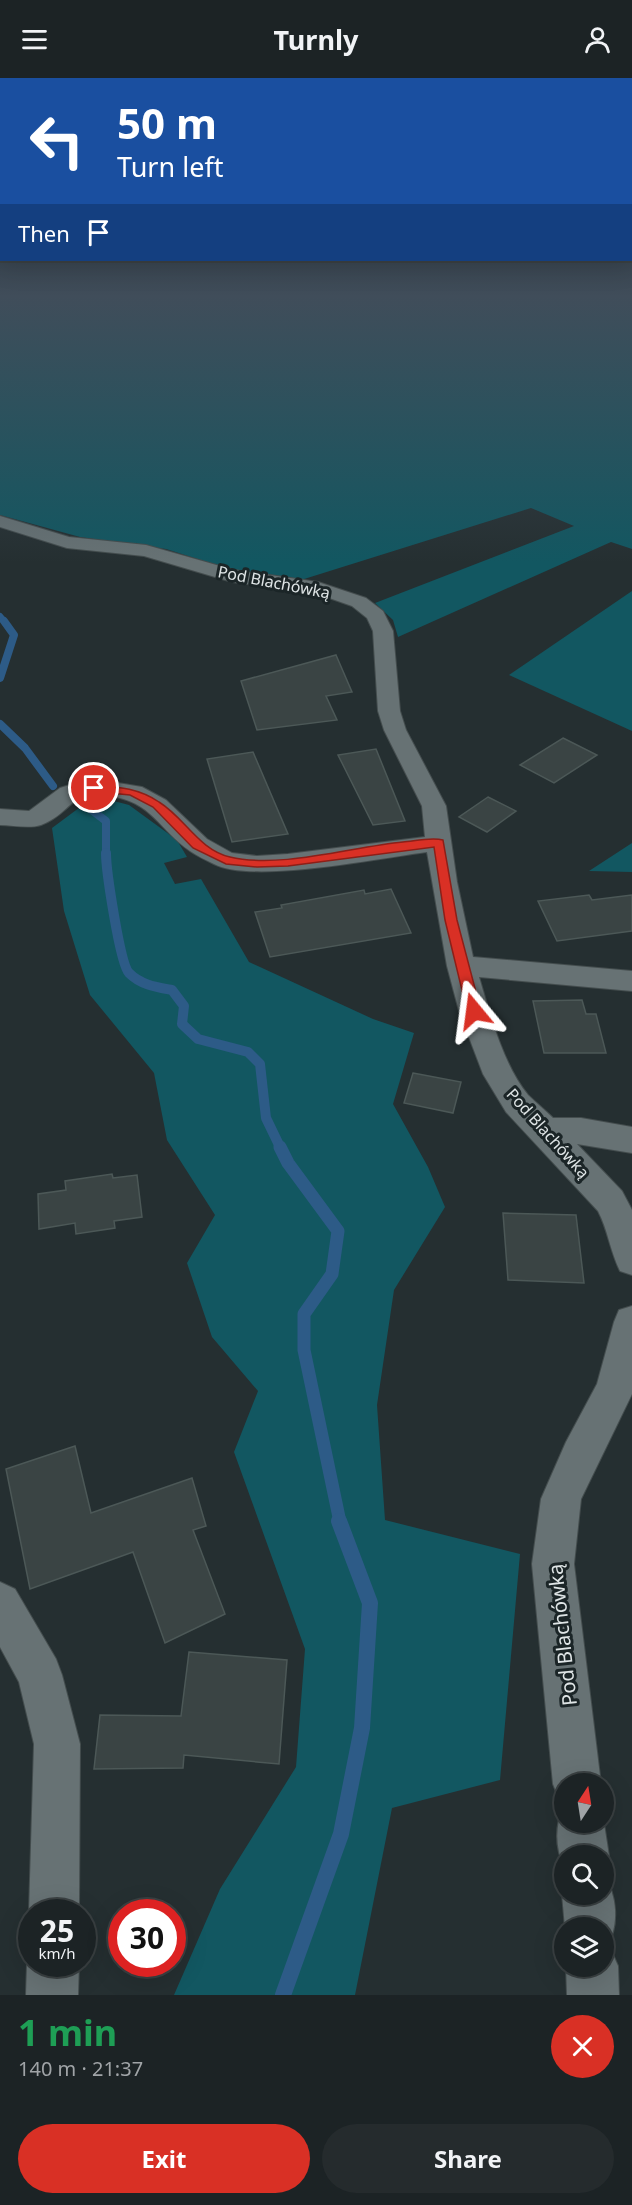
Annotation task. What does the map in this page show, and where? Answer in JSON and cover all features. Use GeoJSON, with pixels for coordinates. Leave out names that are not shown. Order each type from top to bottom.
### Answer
{"type":"FeatureCollection","features":[{"type":"Feature","properties":{"kind":"street","name":"Pod Blachówką"},"geometry":{"type":"LineString","coordinates":[[0,521],[67,542],[146,551],[232,576],[318,588],[342,595],[368,608],[381,623],[392,721],[430,798],[461,966],[474,1011],[498,1074],[517,1103],[610,1201],[625,1230],[632,1260]]}},
{"type":"Feature","properties":{"kind":"street"},"geometry":{"type":"LineString","coordinates":[[0,817],[34,819],[69,793],[82,789],[106,788],[133,792],[157,805],[198,845],[226,860],[257,864],[288,862],[392,847],[439,843]]}},
{"type":"Feature","properties":{"kind":"street"},"geometry":{"type":"LineString","coordinates":[[461,966],[632,981]]}},
{"type":"Feature","properties":{"kind":"street"},"geometry":{"type":"LineString","coordinates":[[545,1130],[581,1131],[632,1140]]}},
{"type":"Feature","properties":{"kind":"street","name":"Pod Blachówką"},"geometry":{"type":"LineString","coordinates":[[576,1773],[553,1564],[561,1499],[580,1456],[615,1389],[632,1322]]}},
{"type":"Feature","properties":{"kind":"street"},"geometry":{"type":"LineString","coordinates":[[0,1604],[40,1675],[57,1744],[54,1899]]}},
{"type":"Feature","properties":{"kind":"street"},"geometry":{"type":"LineString","coordinates":[[52,1995],[53,1977]]}},
{"type":"Feature","properties":{"kind":"street"},"geometry":{"type":"LineString","coordinates":[[592,1977],[593,1995]]}},
{"type":"Feature","properties":{"kind":"shaded area"},"geometry":{"type":"Polygon","coordinates":[[[0,384],[632,384],[632,549],[611,542],[398,637],[393,620],[375,603],[574,526],[531,508],[301,580],[245,574],[166,549],[80,537],[0,515],[0,384]]]}},
{"type":"Feature","properties":{"kind":"shaded area"},"geometry":{"type":"Polygon","coordinates":[[[632,591],[632,731],[509,675],[632,591]]]}},
{"type":"Feature","properties":{"kind":"shaded area"},"geometry":{"type":"Polygon","coordinates":[[[95,796],[129,805],[177,840],[187,857],[164,863],[175,884],[201,879],[249,962],[373,1019],[414,1033],[393,1104],[428,1167],[445,1207],[394,1290],[377,1405],[385,1520],[520,1554],[500,1780],[392,1808],[355,1995],[174,1995],[182,1977],[186,1977],[186,1967],[220,1889],[296,1767],[305,1649],[234,1452],[258,1391],[212,1337],[187,1263],[215,1215],[167,1140],[154,1073],[90,995],[64,911],[52,828],[95,796]]]}},
{"type":"Feature","properties":{"kind":"shaded area"},"geometry":{"type":"Polygon","coordinates":[[[632,843],[632,872],[589,871],[632,843]]]}},
{"type":"Feature","properties":{"kind":"building"},"geometry":{"type":"Polygon","coordinates":[[[336,655],[352,692],[326,696],[337,720],[257,730],[241,681],[336,655]]]}},
{"type":"Feature","properties":{"kind":"building"},"geometry":{"type":"Polygon","coordinates":[[[563,738],[597,755],[554,783],[520,765],[563,738]]]}},
{"type":"Feature","properties":{"kind":"building"},"geometry":{"type":"Polygon","coordinates":[[[376,749],[405,821],[373,825],[338,755],[376,749]]]}},
{"type":"Feature","properties":{"kind":"building"},"geometry":{"type":"Polygon","coordinates":[[[253,752],[288,834],[232,842],[207,759],[253,752]]]}},
{"type":"Feature","properties":{"kind":"building"},"geometry":{"type":"Polygon","coordinates":[[[488,797],[516,811],[487,832],[459,817],[488,797]]]}},
{"type":"Feature","properties":{"kind":"building"},"geometry":{"type":"Polygon","coordinates":[[[391,889],[411,933],[270,957],[255,912],[364,890],[365,894],[391,889]]]}},
{"type":"Feature","properties":{"kind":"building"},"geometry":{"type":"Polygon","coordinates":[[[589,895],[592,900],[632,895],[632,931],[557,941],[538,901],[589,895]]]}},
{"type":"Feature","properties":{"kind":"building"},"geometry":{"type":"Polygon","coordinates":[[[582,1000],[586,1014],[596,1014],[606,1053],[544,1053],[533,1001],[582,1000]]]}},
{"type":"Feature","properties":{"kind":"building"},"geometry":{"type":"Polygon","coordinates":[[[413,1073],[461,1082],[453,1113],[404,1103],[413,1073]]]}},
{"type":"Feature","properties":{"kind":"building"},"geometry":{"type":"Polygon","coordinates":[[[112,1174],[113,1178],[137,1175],[142,1217],[114,1221],[115,1228],[76,1234],[75,1223],[39,1229],[38,1194],[66,1190],[65,1181],[112,1174]]]}},
{"type":"Feature","properties":{"kind":"building"},"geometry":{"type":"Polygon","coordinates":[[[503,1213],[576,1215],[584,1283],[508,1280],[503,1213]]]}},
{"type":"Feature","properties":{"kind":"building"},"geometry":{"type":"Polygon","coordinates":[[[75,1446],[91,1513],[192,1478],[206,1526],[193,1530],[225,1614],[165,1643],[133,1552],[30,1589],[6,1469],[75,1446]]]}},
{"type":"Feature","properties":{"kind":"building"},"geometry":{"type":"Polygon","coordinates":[[[189,1652],[287,1660],[279,1764],[184,1755],[183,1768],[94,1769],[100,1715],[181,1716],[189,1652]]]}},
{"type":"Feature","properties":{"kind":"waterway"},"geometry":{"type":"LineString","coordinates":[[0,616],[5,622]]}},
{"type":"Feature","properties":{"kind":"waterway"},"geometry":{"type":"LineString","coordinates":[[0,678],[14,635],[4,621]]}},
{"type":"Feature","properties":{"kind":"waterway"},"geometry":{"type":"LineString","coordinates":[[0,724],[25,748],[53,786]]}},
{"type":"Feature","properties":{"kind":"waterway"},"geometry":{"type":"LineString","coordinates":[[77,799],[106,821],[106,853]]}},
{"type":"Feature","properties":{"kind":"waterway"},"geometry":{"type":"LineString","coordinates":[[106,853],[118,936],[125,966],[129,973],[144,983],[172,990],[184,1006],[182,1024],[198,1039],[248,1052],[260,1064],[266,1118],[281,1149]]}},
{"type":"Feature","properties":{"kind":"waterway"},"geometry":{"type":"LineString","coordinates":[[281,1149],[288,1163],[338,1231],[332,1274],[304,1314],[304,1350],[340,1522]]}},
{"type":"Feature","properties":{"kind":"waterway"},"geometry":{"type":"LineString","coordinates":[[283,1995],[341,1834],[362,1728],[370,1603],[339,1521]]}},
{"type":"Feature","properties":{"kind":"route"},"geometry":{"type":"LineString","coordinates":[[94,788],[133,792],[157,805],[198,845],[226,860],[257,864],[288,862],[392,847],[439,843],[451,920],[474,1011]]}}]}
